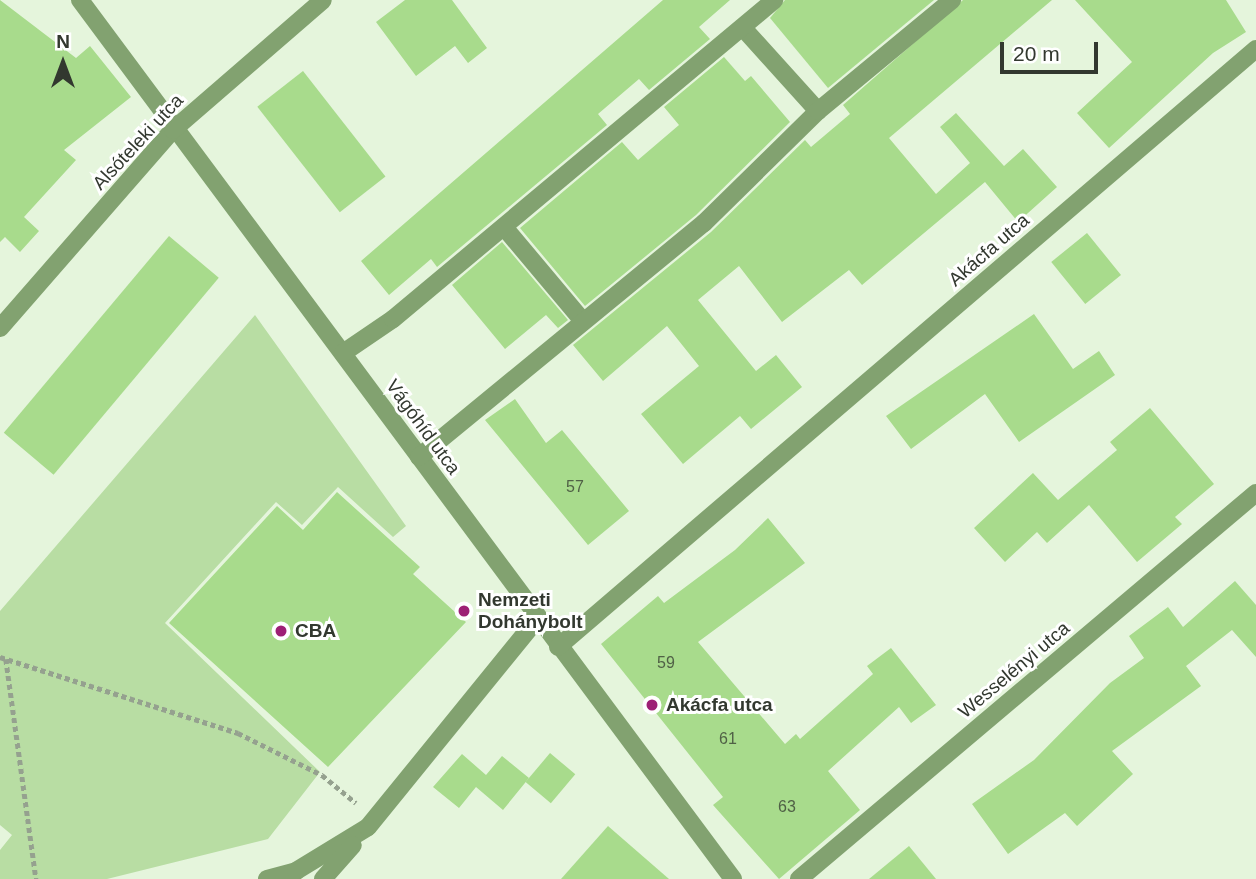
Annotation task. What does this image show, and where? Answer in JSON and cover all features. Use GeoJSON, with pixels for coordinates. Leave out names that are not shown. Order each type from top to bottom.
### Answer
{"type":"FeatureCollection","features":[{"type":"Feature","properties":{"kind":"street","name":"Vágóhíd utca"},"geometry":{"type":"LineString","coordinates":[[80,0],[173,130],[343,353],[558,647],[733,879]]}},
{"type":"Feature","properties":{"kind":"street","name":"Alsóteleki utca"},"geometry":{"type":"LineString","coordinates":[[0,328],[173,130],[323,0]]}},
{"type":"Feature","properties":{"kind":"street"},"geometry":{"type":"LineString","coordinates":[[343,353],[504,227],[774,0]]}},
{"type":"Feature","properties":{"kind":"street"},"geometry":{"type":"LineString","coordinates":[[419,457],[704,223],[818,111],[952,0]]}},
{"type":"Feature","properties":{"kind":"street"},"geometry":{"type":"LineString","coordinates":[[743,27],[818,111]]}},
{"type":"Feature","properties":{"kind":"street","name":"Akácfa utca"},"geometry":{"type":"LineString","coordinates":[[558,647],[1256,49]]}},
{"type":"Feature","properties":{"kind":"street"},"geometry":{"type":"LineString","coordinates":[[504,227],[583,321]]}},
{"type":"Feature","properties":{"kind":"street","name":"Wesselényi utca"},"geometry":{"type":"LineString","coordinates":[[799,879],[1256,493]]}},
{"type":"Feature","properties":{"kind":"street"},"geometry":{"type":"LineString","coordinates":[[323,879],[538,618]]}},
{"type":"Feature","properties":{"kind":"street"},"geometry":{"type":"LineString","coordinates":[[267,879],[296,871],[371,823]]}},
{"type":"Feature","properties":{"kind":"path"},"geometry":{"type":"LineString","coordinates":[[36,879],[3,658],[238,733],[322,775],[371,823]]}},
{"type":"Feature","properties":{"kind":"green space"},"geometry":{"type":"Polygon","coordinates":[[[255,315],[406,526],[393,537],[338,487],[302,525],[276,502],[165,623],[320,772],[268,839],[107,879],[0,879],[0,850],[12,835],[0,825],[0,611],[255,315]]]}},
{"type":"Feature","properties":{"kind":"building"},"geometry":{"type":"Polygon","coordinates":[[[0,0],[76,58],[90,46],[131,97],[64,150],[76,160],[24,217],[39,231],[20,252],[5,237],[0,242],[0,0]]]}},
{"type":"Feature","properties":{"kind":"building"},"geometry":{"type":"Polygon","coordinates":[[[405,0],[452,0],[487,48],[468,63],[455,46],[416,76],[376,22],[405,0]]]}},
{"type":"Feature","properties":{"kind":"building"},"geometry":{"type":"Polygon","coordinates":[[[663,0],[730,0],[699,27],[710,39],[649,90],[639,79],[598,114],[607,125],[437,267],[431,259],[389,295],[361,261],[663,0]]]}},
{"type":"Feature","properties":{"kind":"building"},"geometry":{"type":"Polygon","coordinates":[[[785,0],[934,0],[828,88],[770,18],[785,0]]]}},
{"type":"Feature","properties":{"kind":"building"},"geometry":{"type":"Polygon","coordinates":[[[963,0],[1052,0],[889,138],[936,194],[970,163],[940,127],[956,113],[1004,166],[1023,149],[1057,187],[1018,222],[985,182],[862,285],[849,270],[782,322],[739,266],[698,300],[756,371],[776,355],[802,387],[751,429],[740,416],[683,464],[641,414],[699,366],[667,326],[603,381],[573,345],[711,232],[805,140],[811,147],[850,114],[843,105],[963,0]]]}},
{"type":"Feature","properties":{"kind":"building"},"geometry":{"type":"Polygon","coordinates":[[[1075,0],[1226,0],[1246,32],[1213,53],[1109,148],[1077,113],[1132,62],[1075,0]]]}},
{"type":"Feature","properties":{"kind":"building"},"geometry":{"type":"Polygon","coordinates":[[[724,57],[745,81],[751,76],[790,122],[696,215],[585,306],[520,228],[622,142],[638,160],[679,125],[664,107],[724,57]]]}},
{"type":"Feature","properties":{"kind":"building"},"geometry":{"type":"Polygon","coordinates":[[[303,71],[385,177],[340,212],[257,107],[303,71]]]}},
{"type":"Feature","properties":{"kind":"building"},"geometry":{"type":"Polygon","coordinates":[[[1087,233],[1121,275],[1085,304],[1051,262],[1087,233]]]}},
{"type":"Feature","properties":{"kind":"building"},"geometry":{"type":"Polygon","coordinates":[[[169,236],[219,278],[54,475],[4,433],[169,236]]]}},
{"type":"Feature","properties":{"kind":"building"},"geometry":{"type":"Polygon","coordinates":[[[502,242],[568,320],[558,328],[546,315],[505,349],[452,285],[502,242]]]}},
{"type":"Feature","properties":{"kind":"building"},"geometry":{"type":"Polygon","coordinates":[[[1034,314],[1073,369],[1099,351],[1115,375],[1019,442],[985,394],[911,449],[886,416],[1034,314]]]}},
{"type":"Feature","properties":{"kind":"building"},"geometry":{"type":"Polygon","coordinates":[[[515,399],[546,443],[562,430],[629,511],[588,545],[485,420],[515,399]]]}},
{"type":"Feature","properties":{"kind":"building"},"geometry":{"type":"Polygon","coordinates":[[[1150,408],[1214,484],[1175,517],[1182,524],[1137,562],[1089,505],[1047,543],[1037,532],[1005,562],[974,528],[1033,473],[1058,500],[1117,450],[1110,442],[1150,408]]]}},
{"type":"Feature","properties":{"kind":"building","name":"CBA"},"geometry":{"type":"Polygon","coordinates":[[[337,492],[420,567],[413,574],[466,622],[328,767],[169,623],[277,506],[303,530],[337,492]]]}},
{"type":"Feature","properties":{"kind":"building"},"geometry":{"type":"Polygon","coordinates":[[[768,518],[805,563],[698,642],[785,744],[796,734],[800,739],[873,674],[867,666],[891,648],[936,705],[911,723],[899,707],[828,771],[860,810],[779,879],[713,805],[723,797],[601,644],[658,596],[664,603],[735,550],[768,518]]]}},
{"type":"Feature","properties":{"kind":"building"},"geometry":{"type":"Polygon","coordinates":[[[1235,581],[1256,605],[1256,657],[1232,630],[1186,666],[1201,686],[1112,751],[1133,774],[1077,826],[1065,813],[1008,854],[972,804],[1034,760],[1110,683],[1144,658],[1129,636],[1168,607],[1183,627],[1235,581]]]}},
{"type":"Feature","properties":{"kind":"building"},"geometry":{"type":"Polygon","coordinates":[[[550,753],[575,774],[551,803],[526,782],[550,753]]]}},
{"type":"Feature","properties":{"kind":"building"},"geometry":{"type":"Polygon","coordinates":[[[462,754],[486,775],[502,756],[529,778],[503,810],[476,787],[459,808],[433,787],[462,754]]]}},
{"type":"Feature","properties":{"kind":"building"},"geometry":{"type":"Polygon","coordinates":[[[608,826],[669,879],[561,879],[608,826]]]}},
{"type":"Feature","properties":{"kind":"building"},"geometry":{"type":"Polygon","coordinates":[[[909,846],[936,879],[869,879],[909,846]]]}},
{"type":"Feature","properties":{"kind":"place","name":"Nemzeti Dohánybolt"},"geometry":{"type":"Point","coordinates":[464,611]}},
{"type":"Feature","properties":{"kind":"place","name":"CBA"},"geometry":{"type":"Point","coordinates":[281,631]}},
{"type":"Feature","properties":{"kind":"place","name":"Akácfa utca"},"geometry":{"type":"Point","coordinates":[652,705]}}]}
